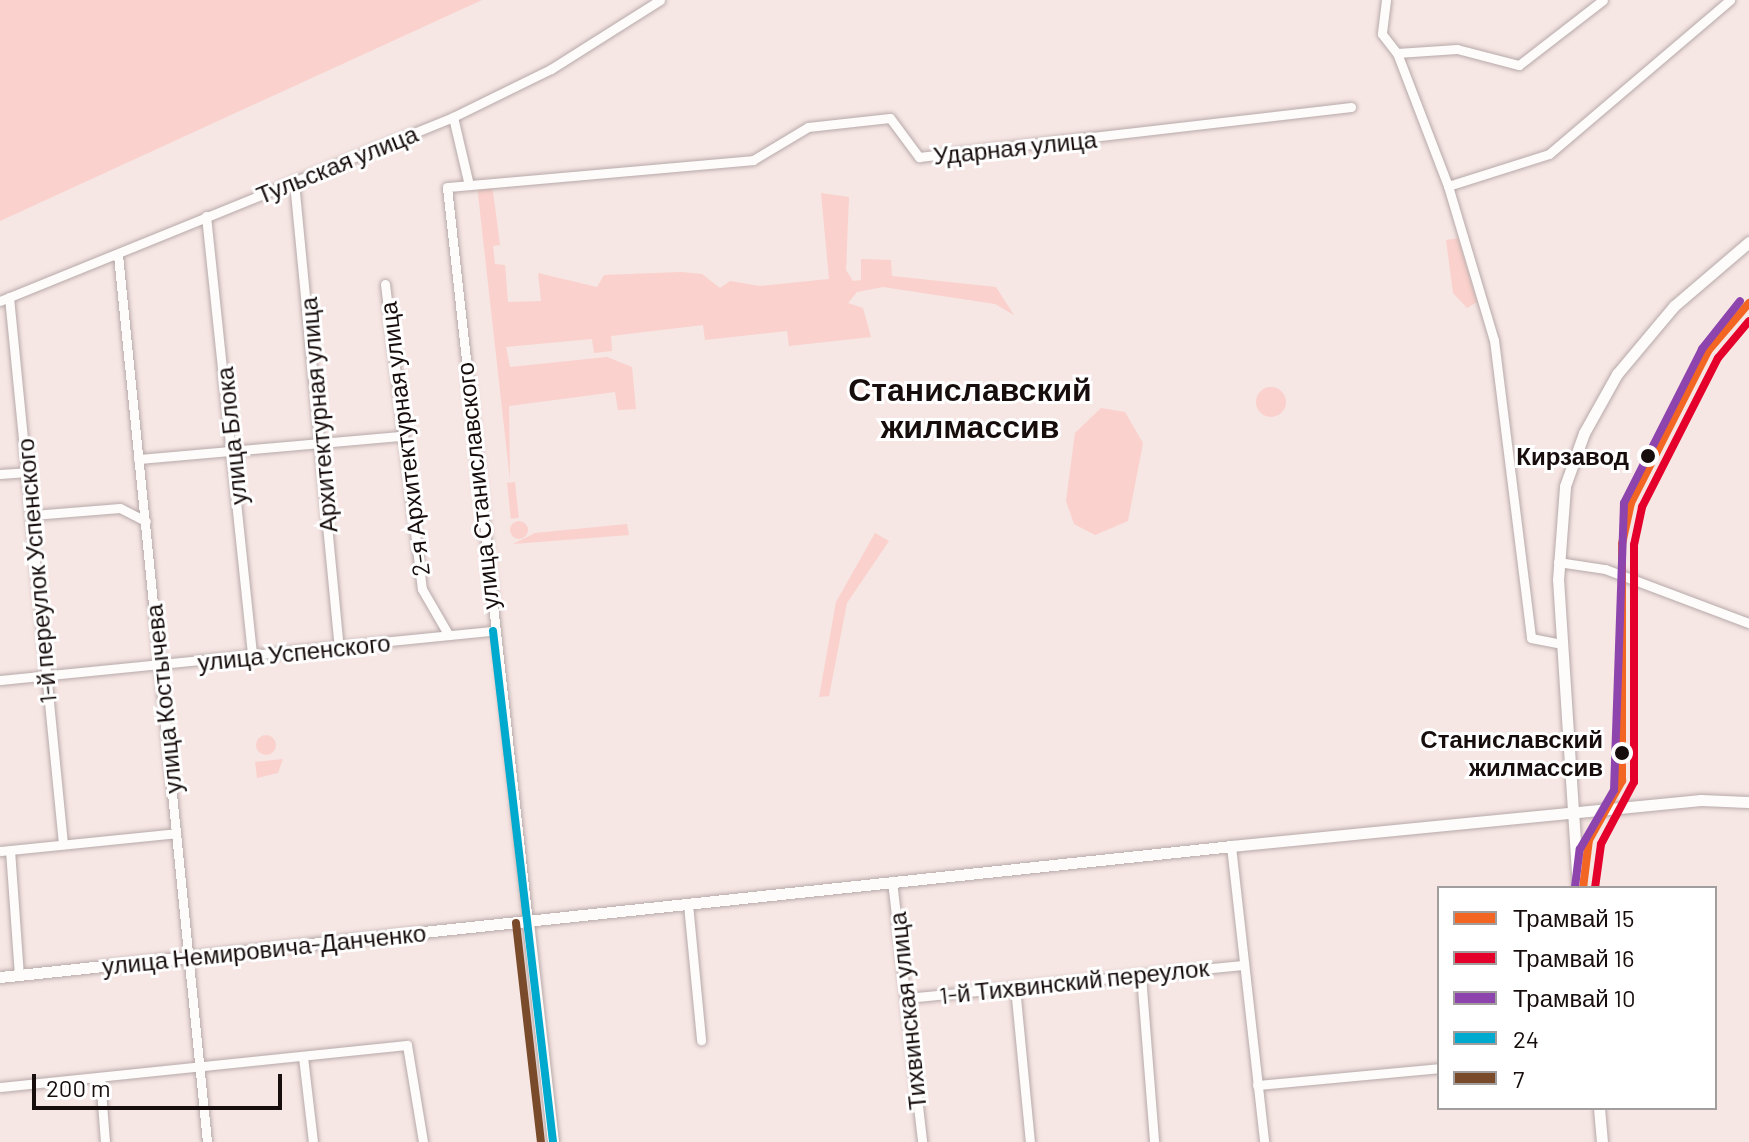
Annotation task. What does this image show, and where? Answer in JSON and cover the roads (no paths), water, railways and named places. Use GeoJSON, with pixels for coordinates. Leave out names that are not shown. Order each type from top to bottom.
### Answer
{"type":"FeatureCollection","features":[{"type":"Feature","properties":{"kind":"main road"},"geometry":{"type":"LineString","coordinates":[[1578,886],[1558,562],[1574,456],[1602,398],[1646,336],[1749,242]]}},
{"type":"Feature","properties":{"kind":"main road","name":"улица Немировича-Данченко"},"geometry":{"type":"LineString","coordinates":[[0,977],[1231,846],[1574,812],[1749,802]]}},
{"type":"Feature","properties":{"kind":"main road","name":"улица Станиславского"},"geometry":{"type":"LineString","coordinates":[[528,922],[553,1142]]}},
{"type":"Feature","properties":{"kind":"main road"},"geometry":{"type":"LineString","coordinates":[[1599,1110],[1602,1142]]}},
{"type":"Feature","properties":{"kind":"street","name":"Тульская улица"},"geometry":{"type":"LineString","coordinates":[[4,299],[453,117],[551,69],[660,0]]}},
{"type":"Feature","properties":{"kind":"street"},"geometry":{"type":"LineString","coordinates":[[1386,0],[1382,34],[1397,53],[1448,186],[1494,340],[1531,638],[1562,644]]}},
{"type":"Feature","properties":{"kind":"street"},"geometry":{"type":"LineString","coordinates":[[1397,53],[1457,49],[1510,67],[1603,0]]}},
{"type":"Feature","properties":{"kind":"street"},"geometry":{"type":"LineString","coordinates":[[1448,186],[1549,154],[1730,0]]}},
{"type":"Feature","properties":{"kind":"street","name":"Ударная улица"},"geometry":{"type":"LineString","coordinates":[[468,181],[753,160],[808,127],[890,118],[919,157],[1351,107]]}},
{"type":"Feature","properties":{"kind":"street"},"geometry":{"type":"LineString","coordinates":[[453,117],[468,181]]}},
{"type":"Feature","properties":{"kind":"street","name":"улица Станиславского"},"geometry":{"type":"LineString","coordinates":[[468,181],[444,193],[528,922]]}},
{"type":"Feature","properties":{"kind":"street","name":"Архитектурная улица"},"geometry":{"type":"LineString","coordinates":[[294,182],[339,648]]}},
{"type":"Feature","properties":{"kind":"street","name":"улица Блока"},"geometry":{"type":"LineString","coordinates":[[206,216],[233,450],[252,657]]}},
{"type":"Feature","properties":{"kind":"street","name":"улица Костычева"},"geometry":{"type":"LineString","coordinates":[[118,255],[207,1142]]}},
{"type":"Feature","properties":{"kind":"street","name":"2-я Архитектурная улица"},"geometry":{"type":"LineString","coordinates":[[385,284],[401,436],[422,589],[448,634]]}},
{"type":"Feature","properties":{"kind":"street","name":"1-й переулок Успенского"},"geometry":{"type":"LineString","coordinates":[[4,299],[33,515],[45,676],[63,844]]}},
{"type":"Feature","properties":{"kind":"street"},"geometry":{"type":"LineString","coordinates":[[138,459],[401,436]]}},
{"type":"Feature","properties":{"kind":"street"},"geometry":{"type":"LineString","coordinates":[[0,474],[27,472]]}},
{"type":"Feature","properties":{"kind":"street"},"geometry":{"type":"LineString","coordinates":[[33,515],[120,508],[146,521]]}},
{"type":"Feature","properties":{"kind":"street"},"geometry":{"type":"LineString","coordinates":[[1558,562],[1605,569],[1749,623]]}},
{"type":"Feature","properties":{"kind":"street","name":"улица Успенского"},"geometry":{"type":"LineString","coordinates":[[0,680],[493,631]]}},
{"type":"Feature","properties":{"kind":"street"},"geometry":{"type":"LineString","coordinates":[[19,975],[5,850],[176,833]]}},
{"type":"Feature","properties":{"kind":"street"},"geometry":{"type":"LineString","coordinates":[[1231,846],[1264,1142]]}},
{"type":"Feature","properties":{"kind":"street","name":"Тихвинская улица"},"geometry":{"type":"LineString","coordinates":[[892,881],[922,1142]]}},
{"type":"Feature","properties":{"kind":"street"},"geometry":{"type":"LineString","coordinates":[[688,904],[701,1040]]}},
{"type":"Feature","properties":{"kind":"street","name":"1-й Тихвинский переулок"},"geometry":{"type":"LineString","coordinates":[[906,998],[1243,965]]}},
{"type":"Feature","properties":{"kind":"street"},"geometry":{"type":"LineString","coordinates":[[1141,975],[1154,1142]]}},
{"type":"Feature","properties":{"kind":"street"},"geometry":{"type":"LineString","coordinates":[[1015,987],[1030,1142]]}},
{"type":"Feature","properties":{"kind":"street"},"geometry":{"type":"LineString","coordinates":[[0,1087],[412,1049],[423,1142]]}},
{"type":"Feature","properties":{"kind":"street"},"geometry":{"type":"LineString","coordinates":[[303,1057],[313,1142]]}},
{"type":"Feature","properties":{"kind":"street"},"geometry":{"type":"LineString","coordinates":[[1257,1085],[1437,1068]]}},
{"type":"Feature","properties":{"kind":"street"},"geometry":{"type":"LineString","coordinates":[[100,1077],[105,1142]]}},
{"type":"Feature","properties":{"kind":"tram line","name":"10"},"geometry":{"type":"LineString","coordinates":[[1575,886],[1580,849],[1614,790],[1624,503],[1702,349],[1740,301]]}},
{"type":"Feature","properties":{"kind":"tram line","name":"15"},"geometry":{"type":"LineString","coordinates":[[1583,886],[1589,840],[1622,781],[1622,544],[1631,503],[1708,351],[1749,303]]}},
{"type":"Feature","properties":{"kind":"tram line","name":"16"},"geometry":{"type":"LineString","coordinates":[[1595,886],[1601,844],[1634,782],[1634,545],[1642,507],[1718,358],[1749,321]]}},
{"type":"Feature","properties":{"kind":"place","name":"Кирзавод"},"geometry":{"type":"Point","coordinates":[1648,456]}},
{"type":"Feature","properties":{"kind":"place","name":"Станиславский жилмассив"},"geometry":{"type":"Point","coordinates":[1622,753]}},
{"type":"Feature","properties":{"kind":"district","name":"Станиславский жилмассив"},"geometry":{"type":"Point","coordinates":[970,408]}}]}
